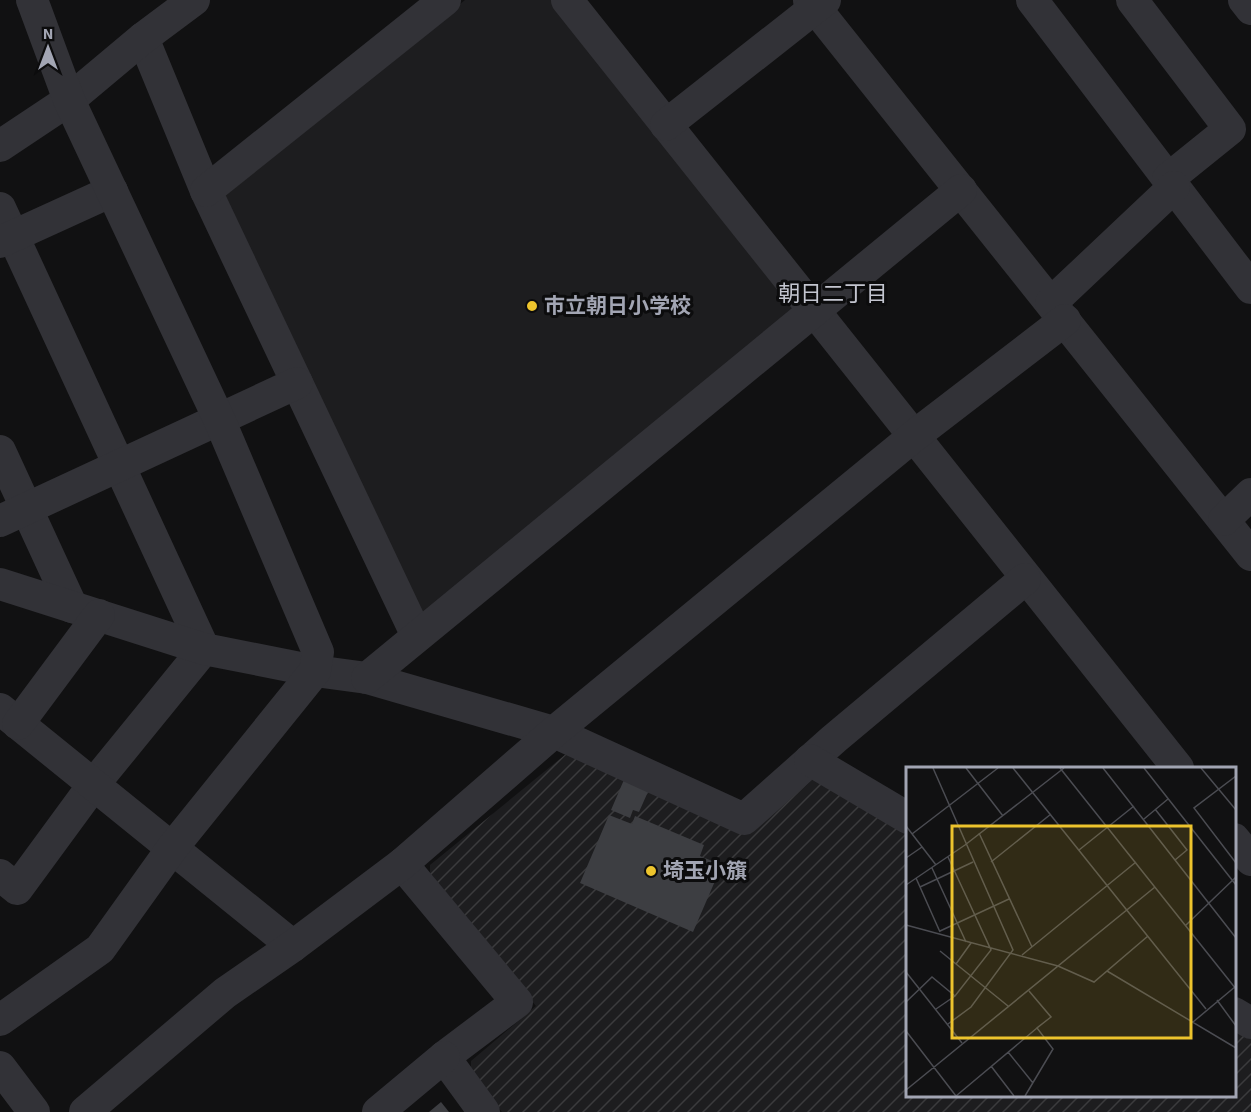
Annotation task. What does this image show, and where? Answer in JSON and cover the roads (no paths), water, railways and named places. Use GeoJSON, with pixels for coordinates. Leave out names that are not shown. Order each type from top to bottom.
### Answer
{"type":"FeatureCollection","features":[{"type":"Feature","properties":{"kind":"street"},"geometry":{"type":"LineString","coordinates":[[0,1020],[100,949],[173,847],[315,671],[318,652],[219,419],[69,100],[32,0]]}},
{"type":"Feature","properties":{"kind":"street"},"geometry":{"type":"LineString","coordinates":[[0,146],[69,100],[143,38],[194,0]]}},
{"type":"Feature","properties":{"kind":"street"},"geometry":{"type":"LineString","coordinates":[[206,191],[445,0]]}},
{"type":"Feature","properties":{"kind":"street"},"geometry":{"type":"LineString","coordinates":[[567,0],[1025,579],[1177,767]]}},
{"type":"Feature","properties":{"kind":"street"},"geometry":{"type":"LineString","coordinates":[[1032,0],[1251,288]]}},
{"type":"Feature","properties":{"kind":"street"},"geometry":{"type":"LineString","coordinates":[[85,1112],[225,993],[293,946],[402,864],[554,732],[914,436],[1058,312],[1171,183],[1230,129],[1132,0]]}},
{"type":"Feature","properties":{"kind":"street"},"geometry":{"type":"LineString","coordinates":[[1244,0],[1251,9]]}},
{"type":"Feature","properties":{"kind":"street"},"geometry":{"type":"LineString","coordinates":[[666,125],[816,3],[961,190],[1251,555]]}},
{"type":"Feature","properties":{"kind":"street"},"geometry":{"type":"LineString","coordinates":[[143,38],[206,191],[417,636]]}},
{"type":"Feature","properties":{"kind":"street"},"geometry":{"type":"LineString","coordinates":[[367,678],[961,190]]}},
{"type":"Feature","properties":{"kind":"street"},"geometry":{"type":"LineString","coordinates":[[6,239],[112,191]]}},
{"type":"Feature","properties":{"kind":"street"},"geometry":{"type":"LineString","coordinates":[[0,208],[6,239],[119,465],[204,649]]}},
{"type":"Feature","properties":{"kind":"street"},"geometry":{"type":"LineString","coordinates":[[13,515],[297,383]]}},
{"type":"Feature","properties":{"kind":"street"},"geometry":{"type":"LineString","coordinates":[[0,451],[13,515],[86,611]]}},
{"type":"Feature","properties":{"kind":"street"},"geometry":{"type":"LineString","coordinates":[[1224,520],[1251,494]]}},
{"type":"Feature","properties":{"kind":"street"},"geometry":{"type":"LineString","coordinates":[[0,584],[204,649],[315,671],[367,678],[554,732],[744,819],[810,760],[1025,579]]}},
{"type":"Feature","properties":{"kind":"street"},"geometry":{"type":"LineString","coordinates":[[86,611],[9,717],[293,946]]}},
{"type":"Feature","properties":{"kind":"street"},"geometry":{"type":"LineString","coordinates":[[6,888],[204,649]]}},
{"type":"Feature","properties":{"kind":"street"},"geometry":{"type":"LineString","coordinates":[[810,760],[906,818]]}},
{"type":"Feature","properties":{"kind":"street"},"geometry":{"type":"LineString","coordinates":[[1236,841],[1251,860]]}},
{"type":"Feature","properties":{"kind":"street"},"geometry":{"type":"LineString","coordinates":[[378,1112],[444,1057],[517,1002],[402,864]]}},
{"type":"Feature","properties":{"kind":"street"},"geometry":{"type":"LineString","coordinates":[[1236,1014],[1251,1023]]}},
{"type":"Feature","properties":{"kind":"street"},"geometry":{"type":"LineString","coordinates":[[444,1057],[484,1112]]}},
{"type":"Feature","properties":{"kind":"street"},"geometry":{"type":"LineString","coordinates":[[0,1067],[34,1112]]}},
{"type":"Feature","properties":{"kind":"place","name":"市立朝日小学校"},"geometry":{"type":"Point","coordinates":[532,306]}},
{"type":"Feature","properties":{"kind":"place","name":"埼玉小籏"},"geometry":{"type":"Point","coordinates":[651,871]}},
{"type":"Feature","properties":{"kind":"district","name":"朝日二丁目"},"geometry":{"type":"Point","coordinates":[833,294]}}]}
